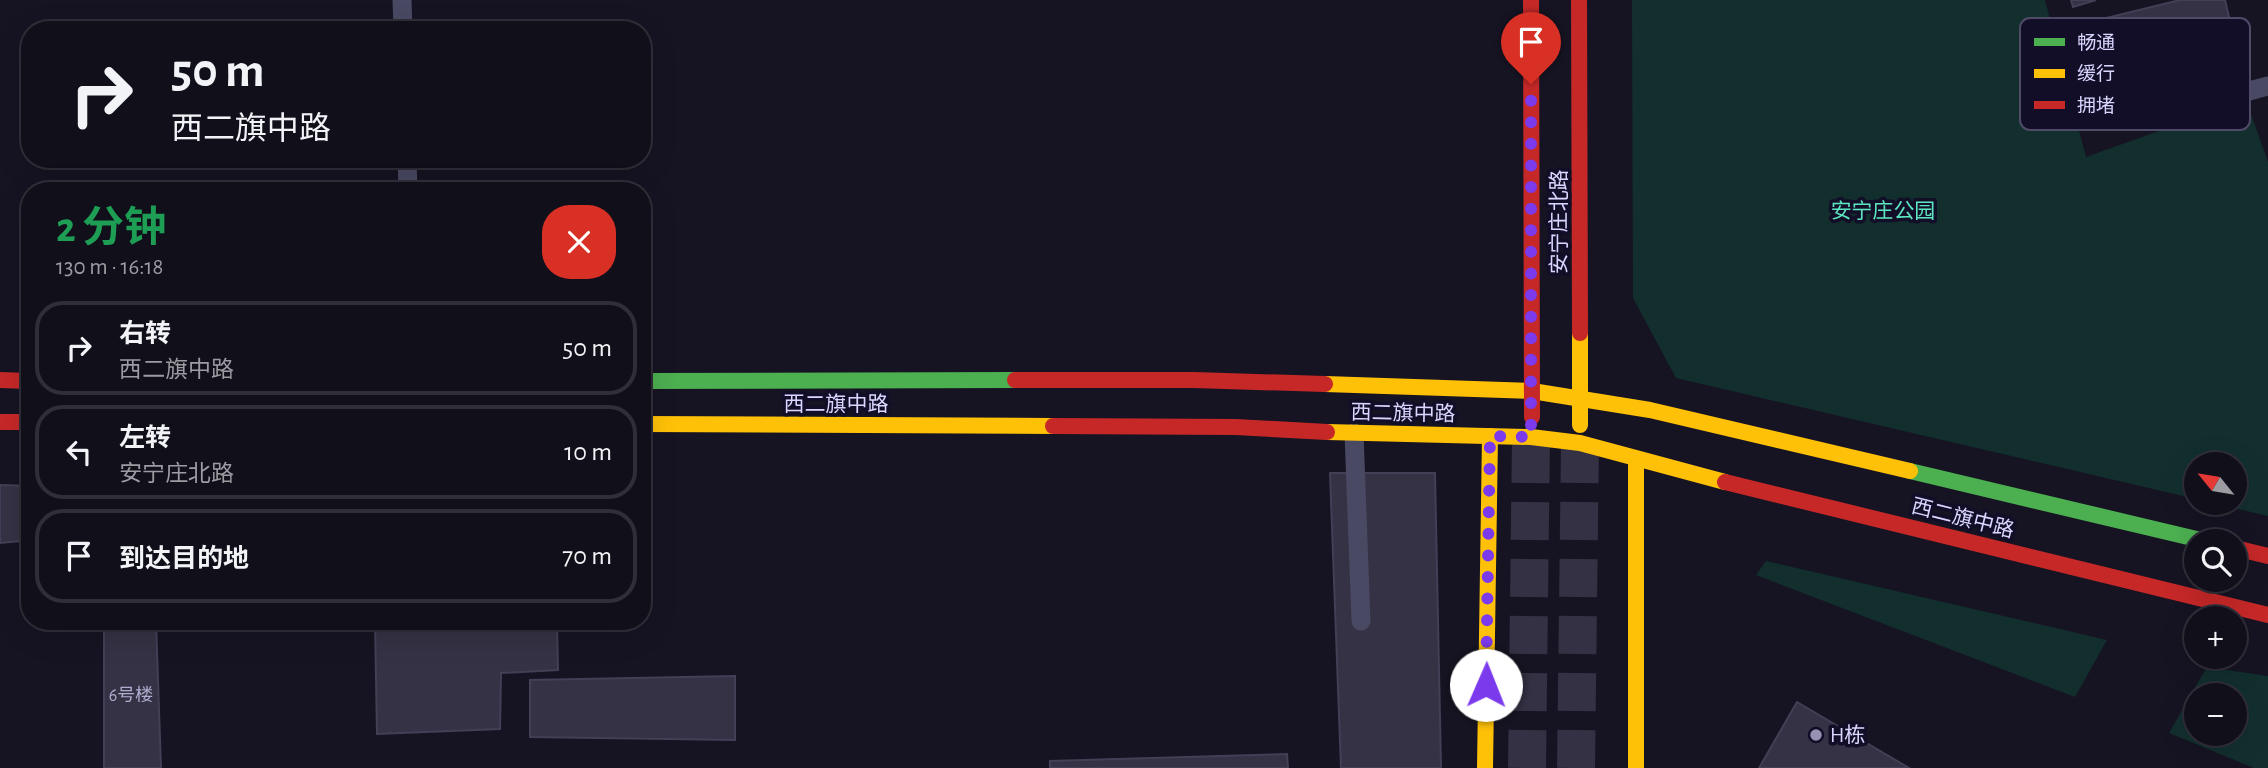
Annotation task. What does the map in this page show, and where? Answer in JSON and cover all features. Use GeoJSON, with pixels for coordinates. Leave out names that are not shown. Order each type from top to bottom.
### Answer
{"type":"FeatureCollection","features":[{"type":"Feature","properties":{"kind":"main road","name":"安宁庄北路"},"geometry":{"type":"LineString","coordinates":[[1531,0],[1531,437]]}},
{"type":"Feature","properties":{"kind":"main road","name":"安宁庄北路"},"geometry":{"type":"LineString","coordinates":[[1579,0],[1580,443]]}},
{"type":"Feature","properties":{"kind":"main road"},"geometry":{"type":"LineString","coordinates":[[0,380],[21,381]]}},
{"type":"Feature","properties":{"kind":"main road","name":"西二旗中路"},"geometry":{"type":"LineString","coordinates":[[651,381],[1194,380],[1532,391],[1650,410],[2184,536]]}},
{"type":"Feature","properties":{"kind":"main road"},"geometry":{"type":"LineString","coordinates":[[0,422],[21,422]]}},
{"type":"Feature","properties":{"kind":"main road","name":"西二旗中路"},"geometry":{"type":"LineString","coordinates":[[651,424],[1236,427],[1531,437],[1580,443],[2268,615]]}},
{"type":"Feature","properties":{"kind":"main road"},"geometry":{"type":"LineString","coordinates":[[1485,768],[1490,436]]}},
{"type":"Feature","properties":{"kind":"main road"},"geometry":{"type":"LineString","coordinates":[[1636,459],[1636,768]]}},
{"type":"Feature","properties":{"kind":"main road"},"geometry":{"type":"LineString","coordinates":[[2247,551],[2268,556]]}},
{"type":"Feature","properties":{"kind":"lane"},"geometry":{"type":"LineString","coordinates":[[402,0],[403,21]]}},
{"type":"Feature","properties":{"kind":"lane"},"geometry":{"type":"LineString","coordinates":[[2250,91],[2268,86]]}},
{"type":"Feature","properties":{"kind":"lane"},"geometry":{"type":"LineString","coordinates":[[1354,433],[1361,621]]}},
{"type":"Feature","properties":{"kind":"green space","name":"安宁庄公园"},"geometry":{"type":"Polygon","coordinates":[[[1632,0],[2045,0],[2050,18],[2020,18],[2020,130],[2079,130],[2086,157],[2162,130],[2250,130],[2250,111],[2268,162],[2268,516],[2247,511],[2247,452],[2184,452],[2184,496],[1676,378],[1633,298],[1632,0]]]}},
{"type":"Feature","properties":{"kind":"green space"},"geometry":{"type":"Polygon","coordinates":[[[1766,561],[2107,640],[2075,697],[1756,575],[1766,561]]]}},
{"type":"Feature","properties":{"kind":"green space"},"geometry":{"type":"Polygon","coordinates":[[[2206,669],[2268,676],[2268,768],[2254,768],[2201,746],[2247,746],[2247,683],[2198,683],[2206,669]]]}},
{"type":"Feature","properties":{"kind":"green space"},"geometry":{"type":"Polygon","coordinates":[[[2184,707],[2184,739],[2169,733],[2184,707]]]}},
{"type":"Feature","properties":{"kind":"building"},"geometry":{"type":"Polygon","coordinates":[[[2071,0],[2096,0],[2073,7],[2071,0]]]}},
{"type":"Feature","properties":{"kind":"building"},"geometry":{"type":"Polygon","coordinates":[[[2180,0],[2225,0],[2229,18],[2106,18],[2180,0]]]}},
{"type":"Feature","properties":{"kind":"building"},"geometry":{"type":"Polygon","coordinates":[[[1330,473],[1435,473],[1441,768],[1341,768],[1330,473]]]}},
{"type":"Feature","properties":{"kind":"building"},"geometry":{"type":"Polygon","coordinates":[[[0,485],[21,486],[21,541],[0,543],[0,485]]]}},
{"type":"Feature","properties":{"kind":"building"},"geometry":{"type":"Polygon","coordinates":[[[104,630],[156,630],[161,768],[104,768],[104,630]]]}},
{"type":"Feature","properties":{"kind":"building"},"geometry":{"type":"Polygon","coordinates":[[[375,630],[557,630],[558,670],[501,673],[500,729],[377,734],[375,630]]]}},
{"type":"Feature","properties":{"kind":"building"},"geometry":{"type":"Polygon","coordinates":[[[735,676],[735,740],[530,737],[530,680],[735,676]]]}},
{"type":"Feature","properties":{"kind":"building","name":"H栋"},"geometry":{"type":"Polygon","coordinates":[[[1797,702],[1909,768],[1759,768],[1797,702]]]}},
{"type":"Feature","properties":{"kind":"building"},"geometry":{"type":"Polygon","coordinates":[[[1287,754],[1288,768],[1050,768],[1050,761],[1287,754]]]}},
{"type":"Feature","properties":{"kind":"tunnel"},"geometry":{"type":"LineString","coordinates":[[1527,768],[1531,437]]}},
{"type":"Feature","properties":{"kind":"tunnel"},"geometry":{"type":"LineString","coordinates":[[1576,768],[1580,443]]}},
{"type":"Feature","properties":{"kind":"traffic: fast"},"geometry":{"type":"LineString","coordinates":[[651,381],[1015,380]]}},
{"type":"Feature","properties":{"kind":"traffic: fast"},"geometry":{"type":"LineString","coordinates":[[1910,471],[2184,536]]}},
{"type":"Feature","properties":{"kind":"traffic: slow"},"geometry":{"type":"LineString","coordinates":[[1580,333],[1580,425]]}},
{"type":"Feature","properties":{"kind":"traffic: slow"},"geometry":{"type":"LineString","coordinates":[[1325,384],[1532,391],[1650,410],[1910,471]]}},
{"type":"Feature","properties":{"kind":"traffic: slow"},"geometry":{"type":"LineString","coordinates":[[651,424],[1053,426]]}},
{"type":"Feature","properties":{"kind":"traffic: slow"},"geometry":{"type":"LineString","coordinates":[[1327,432],[1531,437],[1580,443],[1725,482]]}},
{"type":"Feature","properties":{"kind":"traffic: slow"},"geometry":{"type":"LineString","coordinates":[[1485,768],[1490,436]]}},
{"type":"Feature","properties":{"kind":"traffic: slow"},"geometry":{"type":"LineString","coordinates":[[1636,459],[1636,768]]}},
{"type":"Feature","properties":{"kind":"traffic: jam"},"geometry":{"type":"LineString","coordinates":[[1531,0],[1532,417]]}},
{"type":"Feature","properties":{"kind":"traffic: jam"},"geometry":{"type":"LineString","coordinates":[[1579,0],[1580,333]]}},
{"type":"Feature","properties":{"kind":"traffic: jam"},"geometry":{"type":"LineString","coordinates":[[0,380],[21,381]]}},
{"type":"Feature","properties":{"kind":"traffic: jam"},"geometry":{"type":"LineString","coordinates":[[1015,380],[1194,380],[1325,384]]}},
{"type":"Feature","properties":{"kind":"traffic: jam"},"geometry":{"type":"LineString","coordinates":[[0,422],[21,422]]}},
{"type":"Feature","properties":{"kind":"traffic: jam"},"geometry":{"type":"LineString","coordinates":[[1053,426],[1236,427],[1327,432]]}},
{"type":"Feature","properties":{"kind":"traffic: jam"},"geometry":{"type":"LineString","coordinates":[[1725,482],[2268,615]]}},
{"type":"Feature","properties":{"kind":"traffic: jam"},"geometry":{"type":"LineString","coordinates":[[2247,551],[2268,556]]}},
{"type":"Feature","properties":{"kind":"place","name":"H栋"},"geometry":{"type":"Point","coordinates":[1816,735]}},
{"type":"Feature","properties":{"kind":"route"},"geometry":{"type":"LineString","coordinates":[[1486,685],[1490,436],[1531,437],[1531,84]]}}]}
